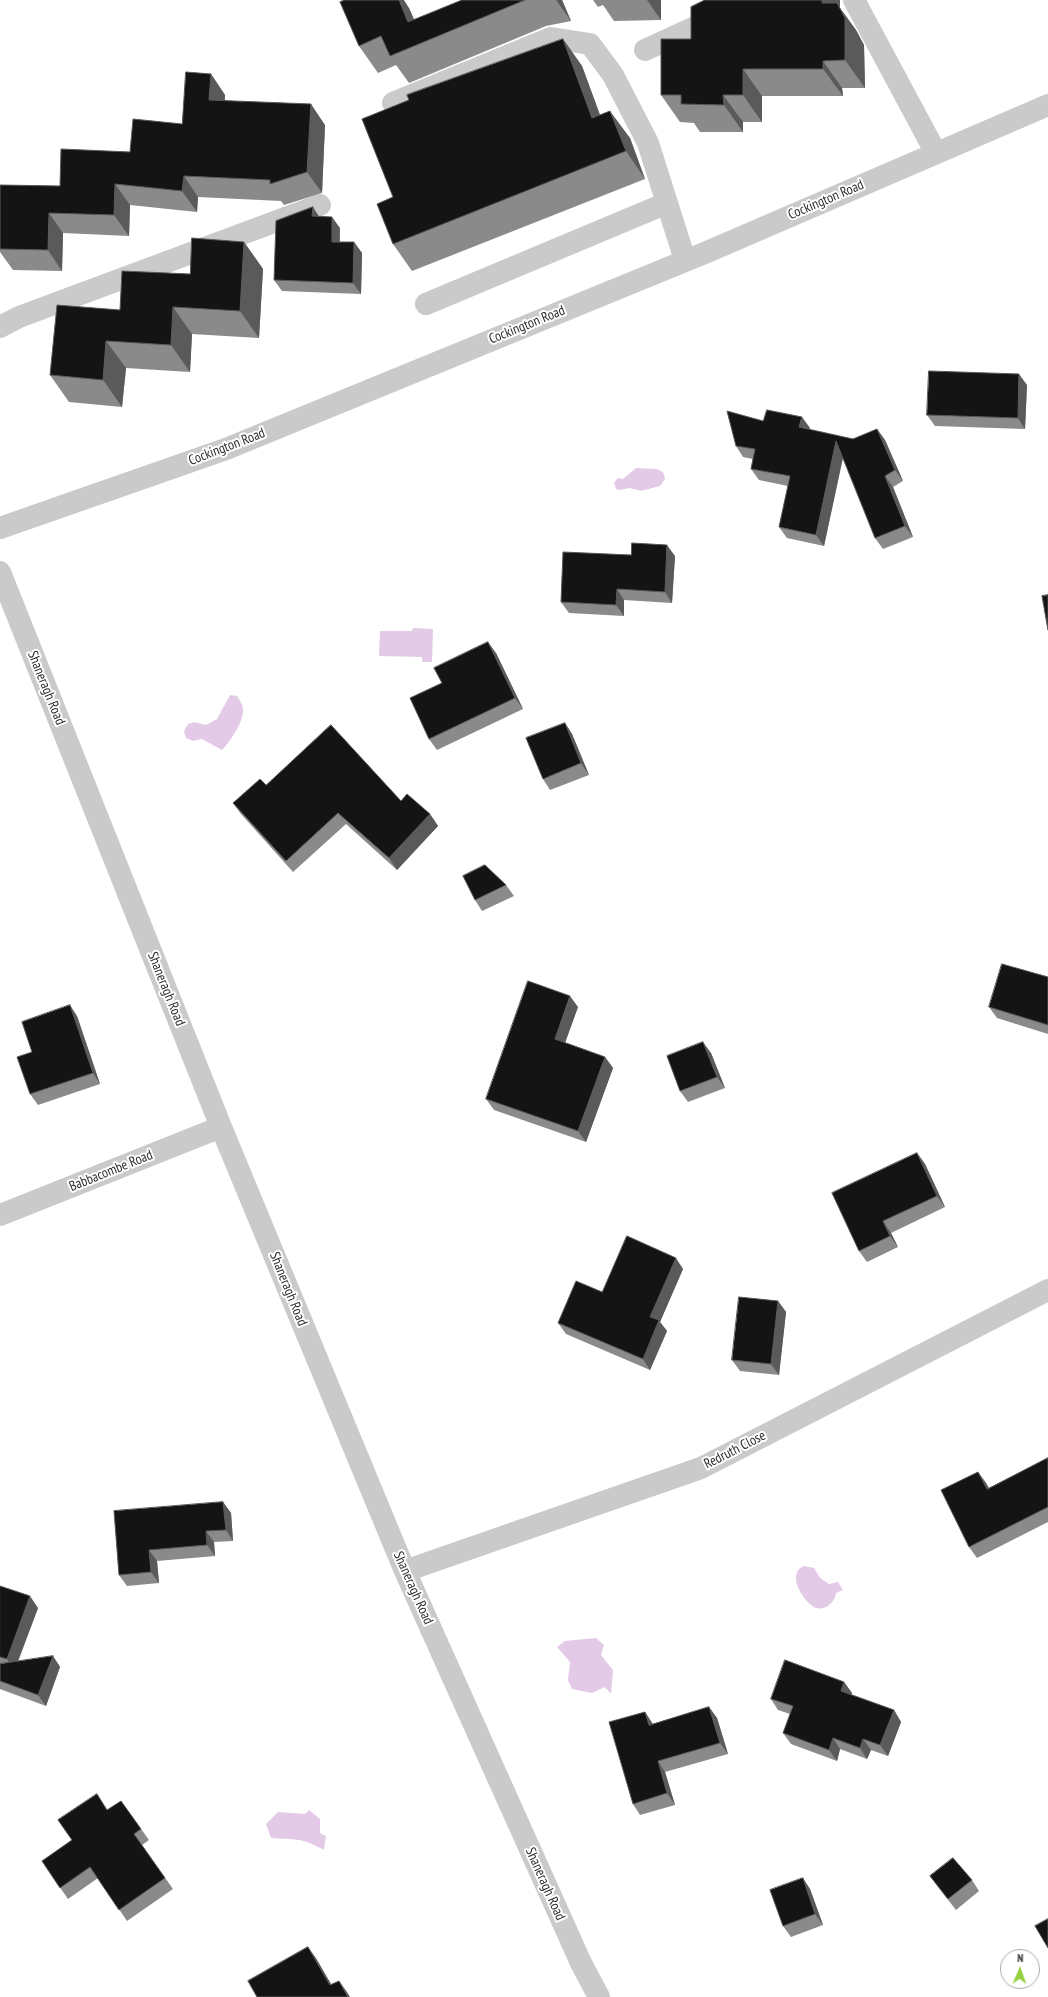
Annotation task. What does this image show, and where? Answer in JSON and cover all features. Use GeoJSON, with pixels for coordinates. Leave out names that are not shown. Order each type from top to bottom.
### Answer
{"type":"FeatureCollection","features":[{"type":"Feature","properties":{"kind":"street"},"geometry":{"type":"LineString","coordinates":[[645,50],[754,0]]}},
{"type":"Feature","properties":{"kind":"street"},"geometry":{"type":"LineString","coordinates":[[854,0],[936,153]]}},
{"type":"Feature","properties":{"kind":"street"},"geometry":{"type":"LineString","coordinates":[[393,103],[551,38],[590,44],[613,75],[648,143],[685,260]]}},
{"type":"Feature","properties":{"kind":"street","name":"Cockington Road"},"geometry":{"type":"LineString","coordinates":[[0,528],[226,449],[685,260],[1048,105]]}},
{"type":"Feature","properties":{"kind":"street"},"geometry":{"type":"LineString","coordinates":[[426,304],[667,203]]}},
{"type":"Feature","properties":{"kind":"street"},"geometry":{"type":"LineString","coordinates":[[0,327],[26,314],[320,204]]}},
{"type":"Feature","properties":{"kind":"street","name":"Shaneragh Road"},"geometry":{"type":"LineString","coordinates":[[0,572],[221,1127],[405,1571],[581,1963],[599,1997]]}},
{"type":"Feature","properties":{"kind":"street","name":"Babbacombe Road"},"geometry":{"type":"LineString","coordinates":[[0,1214],[221,1127]]}},
{"type":"Feature","properties":{"kind":"street","name":"Redruth Close"},"geometry":{"type":"LineString","coordinates":[[405,1571],[701,1468],[1048,1290]]}},
{"type":"Feature","properties":{"kind":"shaded area"},"geometry":{"type":"Polygon","coordinates":[[[636,468],[657,469],[663,472],[665,479],[660,486],[641,491],[630,488],[619,490],[616,489],[614,483],[618,478],[623,479],[636,468]]]}},
{"type":"Feature","properties":{"kind":"shaded area"},"geometry":{"type":"Polygon","coordinates":[[[413,628],[433,629],[432,662],[422,662],[422,657],[379,656],[380,631],[412,631],[413,628]]]}},
{"type":"Feature","properties":{"kind":"shaded area"},"geometry":{"type":"Polygon","coordinates":[[[230,695],[237,696],[242,706],[243,715],[236,731],[222,750],[202,739],[193,741],[186,738],[184,731],[188,724],[194,722],[206,725],[217,719],[230,695]]]}},
{"type":"Feature","properties":{"kind":"shaded area"},"geometry":{"type":"Polygon","coordinates":[[[804,1566],[814,1568],[820,1578],[829,1584],[838,1582],[843,1590],[836,1593],[833,1601],[827,1606],[823,1608],[815,1608],[803,1597],[797,1585],[796,1579],[799,1569],[804,1566]]]}},
{"type":"Feature","properties":{"kind":"shaded area"},"geometry":{"type":"Polygon","coordinates":[[[596,1638],[604,1645],[601,1655],[613,1670],[611,1694],[605,1687],[592,1693],[572,1689],[568,1680],[570,1662],[557,1647],[565,1641],[596,1638]]]}},
{"type":"Feature","properties":{"kind":"shaded area"},"geometry":{"type":"Polygon","coordinates":[[[309,1810],[320,1819],[320,1833],[326,1836],[324,1850],[303,1841],[271,1838],[266,1824],[278,1812],[305,1814],[309,1810]]]}},
{"type":"Feature","properties":{"kind":"building"},"geometry":{"type":"Polygon","coordinates":[[[345,0],[399,0],[408,22],[462,0],[525,0],[390,56],[381,36],[359,46],[340,2],[345,0]]]}},
{"type":"Feature","properties":{"kind":"building"},"geometry":{"type":"Polygon","coordinates":[[[705,0],[822,0],[822,3],[837,3],[845,18],[845,60],[823,61],[823,69],[743,69],[743,95],[723,95],[724,105],[681,104],[681,95],[661,95],[661,39],[691,39],[691,7],[705,0]]]}},
{"type":"Feature","properties":{"kind":"building"},"geometry":{"type":"Polygon","coordinates":[[[563,39],[592,118],[610,111],[626,151],[393,244],[377,204],[393,197],[362,119],[409,100],[407,95],[563,39]]]}},
{"type":"Feature","properties":{"kind":"building"},"geometry":{"type":"Polygon","coordinates":[[[186,72],[211,74],[209,100],[311,104],[307,172],[270,184],[270,180],[184,176],[182,191],[115,184],[114,215],[49,213],[48,250],[0,249],[0,185],[60,186],[61,149],[130,152],[133,119],[182,124],[186,72]]]}},
{"type":"Feature","properties":{"kind":"building"},"geometry":{"type":"Polygon","coordinates":[[[313,207],[312,216],[332,217],[332,242],[354,242],[353,283],[274,280],[276,221],[313,207]]]}},
{"type":"Feature","properties":{"kind":"building"},"geometry":{"type":"Polygon","coordinates":[[[192,238],[244,242],[240,311],[173,307],[171,345],[106,341],[103,380],[50,375],[57,305],[120,310],[122,271],[190,274],[192,238]]]}},
{"type":"Feature","properties":{"kind":"building"},"geometry":{"type":"Polygon","coordinates":[[[929,371],[1019,374],[1018,418],[927,415],[929,371]]]}},
{"type":"Feature","properties":{"kind":"building"},"geometry":{"type":"Polygon","coordinates":[[[767,410],[802,417],[799,427],[853,439],[877,429],[895,470],[885,476],[905,526],[875,538],[836,441],[816,535],[779,527],[790,476],[751,469],[755,449],[736,446],[727,411],[763,421],[767,410]]]}},
{"type":"Feature","properties":{"kind":"building"},"geometry":{"type":"Polygon","coordinates":[[[632,543],[667,545],[665,592],[617,589],[616,605],[561,602],[563,552],[631,555],[632,543]]]}},
{"type":"Feature","properties":{"kind":"building"},"geometry":{"type":"Polygon","coordinates":[[[1048,595],[1048,630],[1042,596],[1048,595]]]}},
{"type":"Feature","properties":{"kind":"building"},"geometry":{"type":"Polygon","coordinates":[[[488,642],[515,698],[429,739],[410,698],[442,683],[434,668],[488,642]]]}},
{"type":"Feature","properties":{"kind":"building"},"geometry":{"type":"Polygon","coordinates":[[[565,723],[581,763],[543,779],[526,738],[565,723]]]}},
{"type":"Feature","properties":{"kind":"building"},"geometry":{"type":"Polygon","coordinates":[[[331,725],[401,801],[407,794],[430,814],[389,858],[338,813],[286,861],[233,803],[260,779],[266,785],[331,725]]]}},
{"type":"Feature","properties":{"kind":"building"},"geometry":{"type":"Polygon","coordinates":[[[485,865],[506,885],[475,900],[463,876],[485,865]]]}},
{"type":"Feature","properties":{"kind":"building"},"geometry":{"type":"Polygon","coordinates":[[[1002,964],[1048,977],[1048,1025],[989,1007],[1002,964]]]}},
{"type":"Feature","properties":{"kind":"building"},"geometry":{"type":"Polygon","coordinates":[[[528,981],[570,996],[555,1039],[605,1057],[578,1131],[486,1099],[528,981]]]}},
{"type":"Feature","properties":{"kind":"building"},"geometry":{"type":"Polygon","coordinates":[[[70,1005],[93,1073],[30,1094],[17,1057],[32,1052],[22,1022],[70,1005]]]}},
{"type":"Feature","properties":{"kind":"building"},"geometry":{"type":"Polygon","coordinates":[[[703,1042],[717,1077],[680,1091],[667,1056],[703,1042]]]}},
{"type":"Feature","properties":{"kind":"building"},"geometry":{"type":"Polygon","coordinates":[[[917,1153],[937,1196],[883,1221],[890,1236],[859,1251],[832,1193],[917,1153]]]}},
{"type":"Feature","properties":{"kind":"building"},"geometry":{"type":"Polygon","coordinates":[[[627,1236],[676,1258],[650,1317],[659,1320],[643,1359],[558,1323],[576,1281],[602,1292],[627,1236]]]}},
{"type":"Feature","properties":{"kind":"building"},"geometry":{"type":"Polygon","coordinates":[[[739,1297],[778,1301],[771,1364],[732,1360],[739,1297]]]}},
{"type":"Feature","properties":{"kind":"building"},"geometry":{"type":"Polygon","coordinates":[[[1048,1458],[1048,1507],[969,1547],[941,1490],[978,1472],[987,1489],[1048,1458]]]}},
{"type":"Feature","properties":{"kind":"building"},"geometry":{"type":"Polygon","coordinates":[[[223,1502],[226,1530],[206,1531],[207,1545],[149,1550],[151,1572],[119,1575],[114,1511],[223,1502]]]}},
{"type":"Feature","properties":{"kind":"building"},"geometry":{"type":"Polygon","coordinates":[[[0,1586],[30,1596],[7,1659],[0,1657],[0,1586]]]}},
{"type":"Feature","properties":{"kind":"building"},"geometry":{"type":"Polygon","coordinates":[[[53,1656],[38,1695],[0,1681],[0,1664],[53,1656]]]}},
{"type":"Feature","properties":{"kind":"building"},"geometry":{"type":"Polygon","coordinates":[[[785,1660],[844,1682],[841,1691],[894,1710],[880,1745],[863,1739],[860,1748],[833,1738],[829,1750],[783,1733],[793,1706],[771,1699],[785,1660]]]}},
{"type":"Feature","properties":{"kind":"building"},"geometry":{"type":"Polygon","coordinates":[[[709,1707],[720,1743],[658,1761],[667,1793],[633,1804],[609,1722],[645,1712],[649,1725],[709,1707]]]}},
{"type":"Feature","properties":{"kind":"building"},"geometry":{"type":"Polygon","coordinates":[[[97,1794],[107,1810],[121,1801],[141,1829],[134,1834],[165,1878],[119,1910],[90,1867],[60,1888],[42,1861],[72,1840],[58,1820],[97,1794]]]}},
{"type":"Feature","properties":{"kind":"building"},"geometry":{"type":"Polygon","coordinates":[[[953,1858],[972,1880],[948,1899],[930,1876],[953,1858]]]}},
{"type":"Feature","properties":{"kind":"building"},"geometry":{"type":"Polygon","coordinates":[[[803,1878],[815,1914],[783,1926],[770,1890],[803,1878]]]}},
{"type":"Feature","properties":{"kind":"building"},"geometry":{"type":"Polygon","coordinates":[[[1048,1919],[1048,1948],[1035,1926],[1048,1919]]]}},
{"type":"Feature","properties":{"kind":"building"},"geometry":{"type":"Polygon","coordinates":[[[308,1947],[330,1985],[339,1981],[348,1997],[257,1997],[248,1981],[308,1947]]]}}]}
